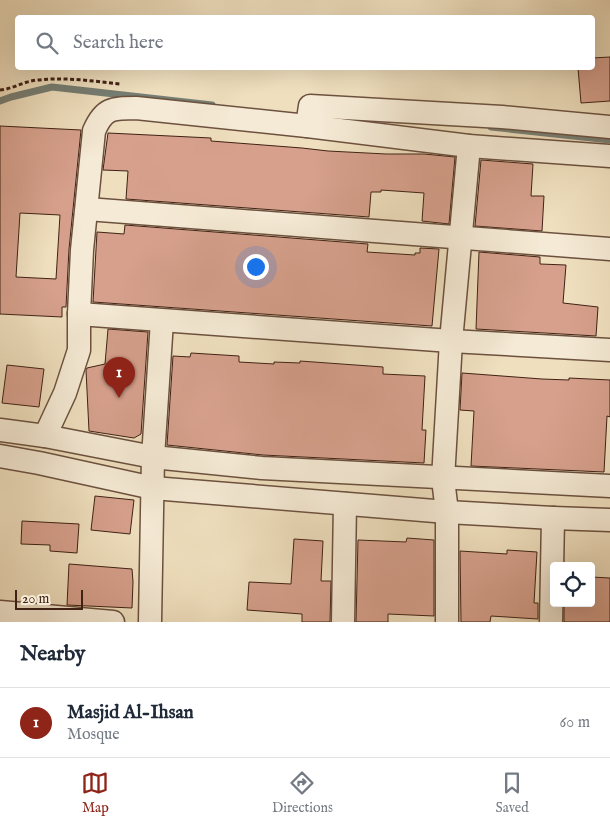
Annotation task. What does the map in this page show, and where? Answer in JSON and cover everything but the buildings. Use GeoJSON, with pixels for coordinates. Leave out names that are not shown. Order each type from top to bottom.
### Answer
{"type":"FeatureCollection","features":[{"type":"Feature","properties":{"kind":"street"},"geometry":{"type":"LineString","coordinates":[[307,120],[310,106],[610,127]]}},
{"type":"Feature","properties":{"kind":"street"},"geometry":{"type":"LineString","coordinates":[[46,436],[65,393],[79,350],[82,250],[94,131],[100,117],[115,108],[307,120],[469,146],[610,156]]}},
{"type":"Feature","properties":{"kind":"street"},"geometry":{"type":"LineString","coordinates":[[446,622],[447,512],[444,479],[451,341],[469,146]]}},
{"type":"Feature","properties":{"kind":"street"},"geometry":{"type":"LineString","coordinates":[[87,209],[610,249]]}},
{"type":"Feature","properties":{"kind":"street"},"geometry":{"type":"LineString","coordinates":[[79,314],[451,341],[610,350]]}},
{"type":"Feature","properties":{"kind":"street"},"geometry":{"type":"LineString","coordinates":[[150,622],[153,457],[162,321]]}},
{"type":"Feature","properties":{"kind":"street"},"geometry":{"type":"LineString","coordinates":[[0,430],[46,436],[153,457],[262,468],[444,479],[610,486]]}},
{"type":"Feature","properties":{"kind":"street"},"geometry":{"type":"LineString","coordinates":[[0,456],[153,488],[447,512],[610,520]]}},
{"type":"Feature","properties":{"kind":"street"},"geometry":{"type":"LineString","coordinates":[[259,496],[262,468]]}},
{"type":"Feature","properties":{"kind":"street"},"geometry":{"type":"LineString","coordinates":[[343,622],[345,504]]}},
{"type":"Feature","properties":{"kind":"street"},"geometry":{"type":"LineString","coordinates":[[551,622],[553,518]]}},
{"type":"Feature","properties":{"kind":"street"},"geometry":{"type":"LineString","coordinates":[[0,612],[43,619],[113,622]]}},
{"type":"Feature","properties":{"kind":"waterway"},"geometry":{"type":"LineString","coordinates":[[0,101],[52,87],[212,105]]}},
{"type":"Feature","properties":{"kind":"waterway"},"geometry":{"type":"LineString","coordinates":[[491,127],[610,140]]}},
{"type":"Feature","properties":{"kind":"place","name":"Masjid Al-Ihsan"},"geometry":{"type":"Point","coordinates":[119,398]}}]}
